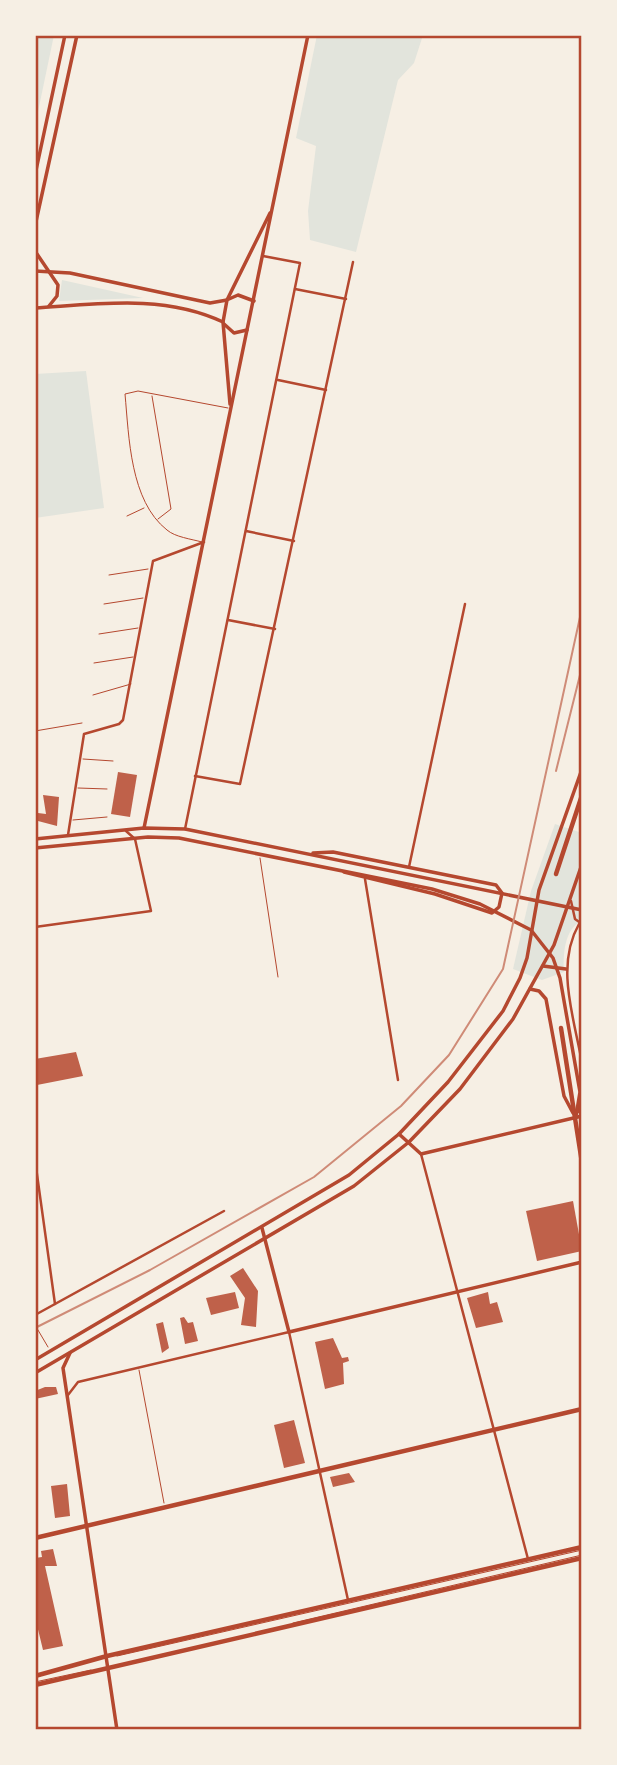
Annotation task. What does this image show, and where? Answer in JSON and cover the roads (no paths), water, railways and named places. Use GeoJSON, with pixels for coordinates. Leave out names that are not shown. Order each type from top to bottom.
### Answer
{"type":"FeatureCollection","features":[{"type":"Feature","properties":{"kind":"main road"},"geometry":{"type":"LineString","coordinates":[[35,175],[65,35]]}},
{"type":"Feature","properties":{"kind":"main road"},"geometry":{"type":"LineString","coordinates":[[35,226],[77,35]]}},
{"type":"Feature","properties":{"kind":"main road"},"geometry":{"type":"LineString","coordinates":[[148,837],[144,828],[308,35]]}},
{"type":"Feature","properties":{"kind":"main road"},"geometry":{"type":"LineString","coordinates":[[230,409],[223,322],[227,300],[273,208]]}},
{"type":"Feature","properties":{"kind":"main road"},"geometry":{"type":"LineString","coordinates":[[35,251],[58,285],[57,296],[47,307]]}},
{"type":"Feature","properties":{"kind":"main road"},"geometry":{"type":"LineString","coordinates":[[35,271],[51,271],[211,303],[238,295],[254,301]]}},
{"type":"Feature","properties":{"kind":"main road"},"geometry":{"type":"LineString","coordinates":[[35,308],[124,301],[147,303],[208,315],[223,322],[234,333],[247,330]]}},
{"type":"Feature","properties":{"kind":"main road"},"geometry":{"type":"LineString","coordinates":[[35,1360],[349,1175],[399,1134],[448,1083],[503,1011],[520,978],[527,958],[540,890],[582,769]]}},
{"type":"Feature","properties":{"kind":"main road"},"geometry":{"type":"LineString","coordinates":[[556,874],[582,795]]}},
{"type":"Feature","properties":{"kind":"main road"},"geometry":{"type":"LineString","coordinates":[[35,839],[144,828],[185,829],[582,911]]}},
{"type":"Feature","properties":{"kind":"main road"},"geometry":{"type":"LineString","coordinates":[[35,848],[148,837],[179,838],[358,872],[432,889],[480,904],[531,930],[544,943],[560,978],[580,1092],[575,1117]]}},
{"type":"Feature","properties":{"kind":"main road"},"geometry":{"type":"LineString","coordinates":[[308,854],[333,852],[409,867],[496,885],[502,893],[499,907],[492,913],[435,894],[365,879],[330,867]]}},
{"type":"Feature","properties":{"kind":"main road"},"geometry":{"type":"LineString","coordinates":[[35,1373],[354,1186],[409,1142],[474,1071],[530,989],[554,945],[582,864]]}},
{"type":"Feature","properties":{"kind":"main road"},"geometry":{"type":"LineString","coordinates":[[543,966],[566,969]]}},
{"type":"Feature","properties":{"kind":"main road"},"geometry":{"type":"LineString","coordinates":[[530,989],[539,990],[546,999],[564,1096],[575,1117]]}},
{"type":"Feature","properties":{"kind":"main road"},"geometry":{"type":"LineString","coordinates":[[561,1028],[582,1163]]}},
{"type":"Feature","properties":{"kind":"main road"},"geometry":{"type":"LineString","coordinates":[[399,1134],[421,1154],[582,1116]]}},
{"type":"Feature","properties":{"kind":"main road"},"geometry":{"type":"LineString","coordinates":[[262,1228],[289,1332],[582,1262]]}},
{"type":"Feature","properties":{"kind":"main road"},"geometry":{"type":"LineString","coordinates":[[70,1353],[63,1368],[117,1730]]}},
{"type":"Feature","properties":{"kind":"main road"},"geometry":{"type":"LineString","coordinates":[[35,1538],[582,1409]]}},
{"type":"Feature","properties":{"kind":"main road"},"geometry":{"type":"LineString","coordinates":[[35,1676],[107,1656],[582,1549]]}},
{"type":"Feature","properties":{"kind":"main road"},"geometry":{"type":"LineString","coordinates":[[35,1684],[582,1557]]}},
{"type":"Feature","properties":{"kind":"street"},"geometry":{"type":"LineString","coordinates":[[185,829],[300,264],[263,256]]}},
{"type":"Feature","properties":{"kind":"street"},"geometry":{"type":"LineString","coordinates":[[195,776],[240,784],[353,262]]}},
{"type":"Feature","properties":{"kind":"street"},"geometry":{"type":"LineString","coordinates":[[295,289],[346,299]]}},
{"type":"Feature","properties":{"kind":"street"},"geometry":{"type":"LineString","coordinates":[[276,380],[326,390]]}},
{"type":"Feature","properties":{"kind":"street"},"geometry":{"type":"LineString","coordinates":[[246,531],[294,541]]}},
{"type":"Feature","properties":{"kind":"street"},"geometry":{"type":"LineString","coordinates":[[68,837],[84,734],[122,722],[151,568],[156,558],[204,542]]}},
{"type":"Feature","properties":{"kind":"street"},"geometry":{"type":"LineString","coordinates":[[409,867],[465,604]]}},
{"type":"Feature","properties":{"kind":"street"},"geometry":{"type":"LineString","coordinates":[[228,620],[275,629]]}},
{"type":"Feature","properties":{"kind":"street"},"geometry":{"type":"LineString","coordinates":[[35,927],[151,911],[135,839],[122,830]]}},
{"type":"Feature","properties":{"kind":"street"},"geometry":{"type":"LineString","coordinates":[[365,879],[398,1080]]}},
{"type":"Feature","properties":{"kind":"street"},"geometry":{"type":"LineString","coordinates":[[570,897],[573,916],[581,924],[567,950],[566,969],[582,1063]]}},
{"type":"Feature","properties":{"kind":"street"},"geometry":{"type":"LineString","coordinates":[[575,1117],[582,1102]]}},
{"type":"Feature","properties":{"kind":"street"},"geometry":{"type":"LineString","coordinates":[[421,1154],[528,1561]]}},
{"type":"Feature","properties":{"kind":"street"},"geometry":{"type":"LineString","coordinates":[[35,1160],[55,1304]]}},
{"type":"Feature","properties":{"kind":"street"},"geometry":{"type":"LineString","coordinates":[[35,1315],[224,1211]]}},
{"type":"Feature","properties":{"kind":"street"},"geometry":{"type":"LineString","coordinates":[[68,1395],[78,1382],[289,1332],[348,1603]]}},
{"type":"Feature","properties":{"kind":"lane"},"geometry":{"type":"LineString","coordinates":[[204,542],[169,532],[156,520],[148,506],[138,486],[125,393],[138,391],[230,409]]}},
{"type":"Feature","properties":{"kind":"lane"},"geometry":{"type":"LineString","coordinates":[[152,394],[171,509],[156,520]]}},
{"type":"Feature","properties":{"kind":"lane"},"geometry":{"type":"LineString","coordinates":[[109,575],[151,568]]}},
{"type":"Feature","properties":{"kind":"lane"},"geometry":{"type":"LineString","coordinates":[[104,604],[146,597]]}},
{"type":"Feature","properties":{"kind":"lane"},"geometry":{"type":"LineString","coordinates":[[99,634],[141,627]]}},
{"type":"Feature","properties":{"kind":"lane"},"geometry":{"type":"LineString","coordinates":[[94,663],[136,657]]}},
{"type":"Feature","properties":{"kind":"lane"},"geometry":{"type":"LineString","coordinates":[[93,695],[131,684]]}},
{"type":"Feature","properties":{"kind":"lane"},"geometry":{"type":"LineString","coordinates":[[35,731],[82,723]]}},
{"type":"Feature","properties":{"kind":"lane"},"geometry":{"type":"LineString","coordinates":[[80,759],[113,761]]}},
{"type":"Feature","properties":{"kind":"lane"},"geometry":{"type":"LineString","coordinates":[[76,787],[107,789]]}},
{"type":"Feature","properties":{"kind":"lane"},"geometry":{"type":"LineString","coordinates":[[71,820],[107,817]]}},
{"type":"Feature","properties":{"kind":"lane"},"geometry":{"type":"LineString","coordinates":[[259,852],[278,977]]}},
{"type":"Feature","properties":{"kind":"lane"},"geometry":{"type":"LineString","coordinates":[[138,1368],[165,1508]]}},
{"type":"Feature","properties":{"kind":"railway"},"geometry":{"type":"LineString","coordinates":[[35,1328],[150,1270],[314,1177],[401,1106],[449,1055],[503,969],[582,608]]}},
{"type":"Feature","properties":{"kind":"railway"},"geometry":{"type":"LineString","coordinates":[[556,771],[582,667]]}}]}
